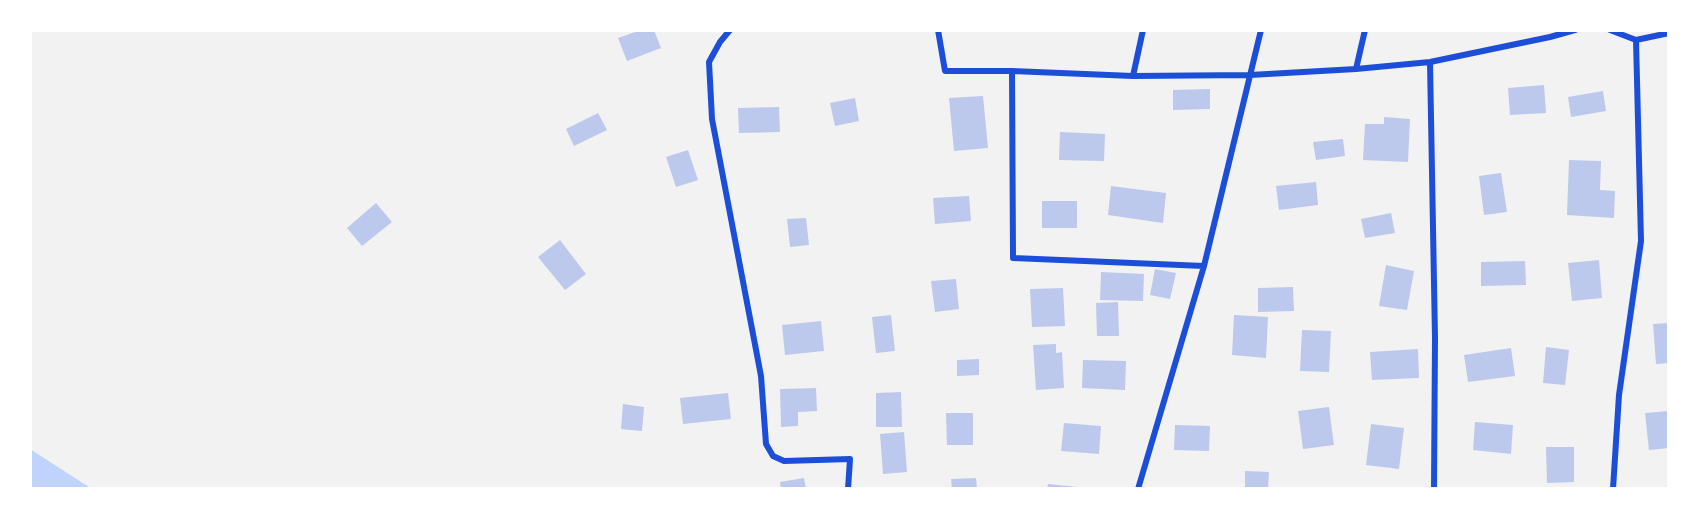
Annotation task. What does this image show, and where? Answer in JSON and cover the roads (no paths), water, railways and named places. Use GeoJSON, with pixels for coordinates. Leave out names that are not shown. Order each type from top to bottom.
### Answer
{"type":"FeatureCollection","features":[{"type":"Feature","properties":{"kind":"street"},"geometry":{"type":"LineString","coordinates":[[730,30],[709,62],[712,119],[761,376],[766,444],[773,456],[784,461],[850,459],[848,489]]}},
{"type":"Feature","properties":{"kind":"street"},"geometry":{"type":"LineString","coordinates":[[938,30],[945,71],[1012,70],[1133,76],[1250,75],[1431,62],[1575,30]]}},
{"type":"Feature","properties":{"kind":"street"},"geometry":{"type":"LineString","coordinates":[[1133,76],[1143,30]]}},
{"type":"Feature","properties":{"kind":"street"},"geometry":{"type":"LineString","coordinates":[[1138,489],[1204,266],[1261,30]]}},
{"type":"Feature","properties":{"kind":"street"},"geometry":{"type":"LineString","coordinates":[[1356,69],[1365,30]]}},
{"type":"Feature","properties":{"kind":"street"},"geometry":{"type":"LineString","coordinates":[[1610,30],[1636,40],[1669,33]]}},
{"type":"Feature","properties":{"kind":"street"},"geometry":{"type":"LineString","coordinates":[[1613,489],[1618,395],[1641,241],[1636,40]]}},
{"type":"Feature","properties":{"kind":"street"},"geometry":{"type":"LineString","coordinates":[[1431,62],[1435,338],[1434,489]]}},
{"type":"Feature","properties":{"kind":"street"},"geometry":{"type":"LineString","coordinates":[[1012,70],[1013,258],[1204,266]]}},
{"type":"Feature","properties":{"kind":"water"},"geometry":{"type":"Polygon","coordinates":[[[30,449],[92,489],[30,489],[30,449]]]}}]}
